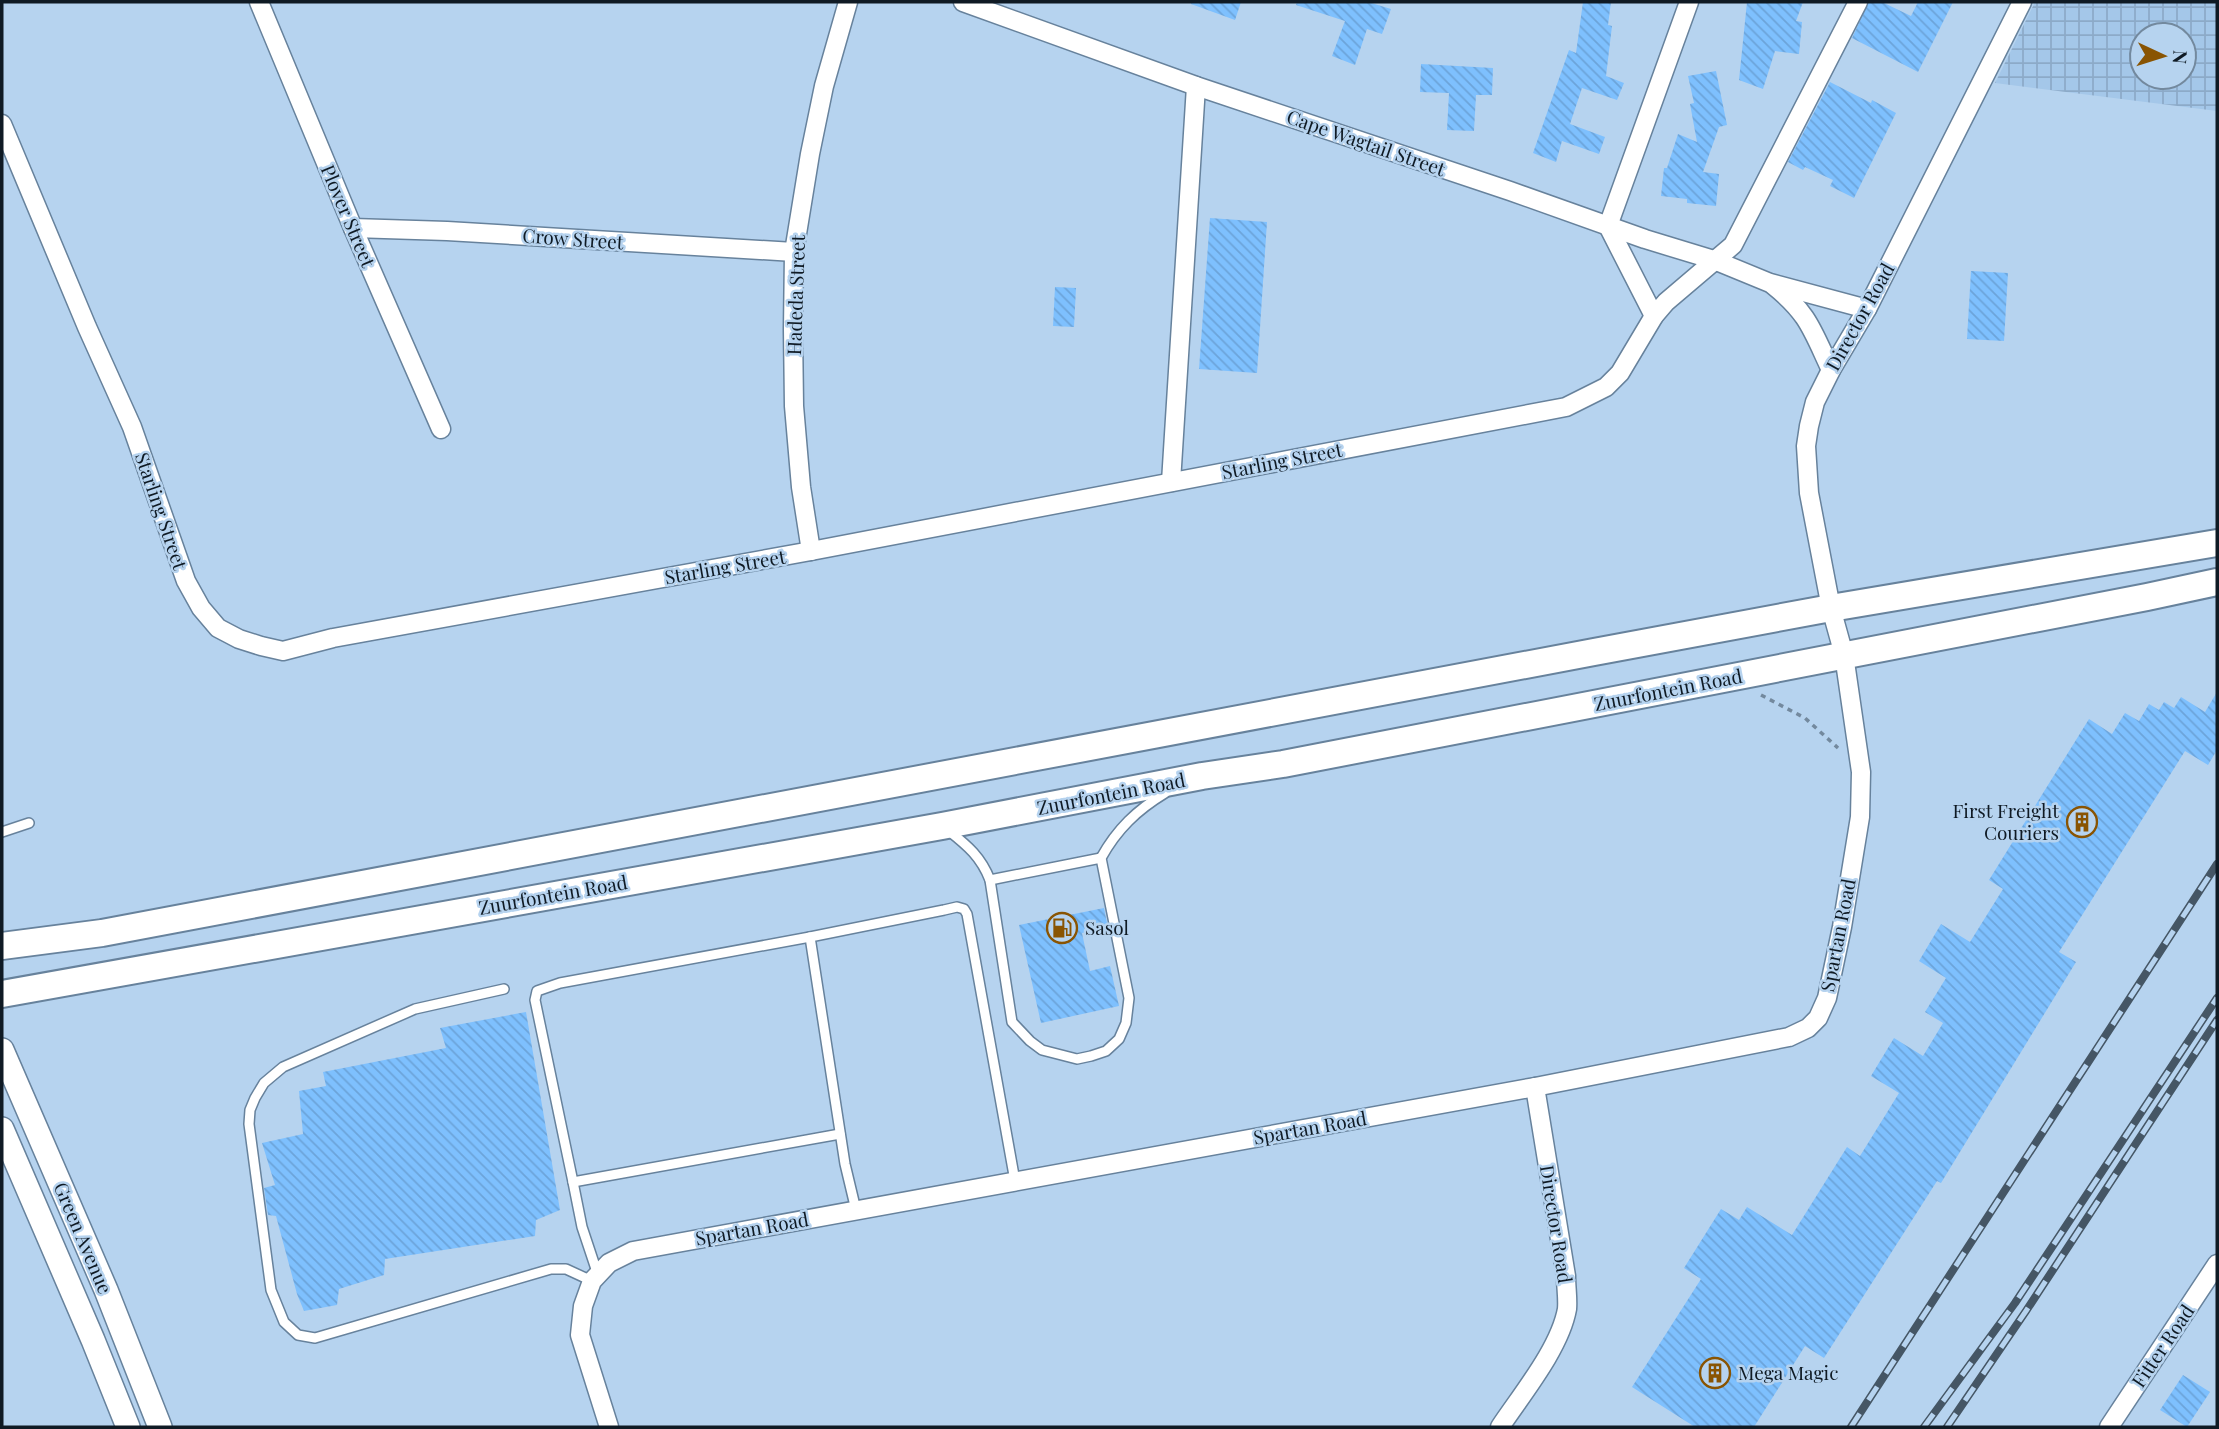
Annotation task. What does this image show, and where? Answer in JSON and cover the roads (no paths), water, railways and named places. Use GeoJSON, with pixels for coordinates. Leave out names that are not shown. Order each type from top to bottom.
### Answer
{"type":"FeatureCollection","features":[{"type":"Feature","properties":{"kind":"main road"},"geometry":{"type":"LineString","coordinates":[[2,946],[102,933],[1831,608],[2217,543]]}},
{"type":"Feature","properties":{"kind":"main road","name":"Zuurfontein Road"},"geometry":{"type":"LineString","coordinates":[[2,994],[942,826],[1202,776],[1283,765],[2217,582]]}},
{"type":"Feature","properties":{"kind":"main road","name":"Green Avenue"},"geometry":{"type":"LineString","coordinates":[[2,1050],[106,1290],[160,1427]]}},
{"type":"Feature","properties":{"kind":"main road","name":"Green Avenue"},"geometry":{"type":"LineString","coordinates":[[2,1129],[128,1427]]}},
{"type":"Feature","properties":{"kind":"street","name":"Plover Street"},"geometry":{"type":"LineString","coordinates":[[259,2],[440,429]]}},
{"type":"Feature","properties":{"kind":"street","name":"Hadeda Street"},"geometry":{"type":"LineString","coordinates":[[811,551],[801,486],[794,406],[794,253],[824,86],[848,2]]}},
{"type":"Feature","properties":{"kind":"street","name":"Cape Wagtail Street"},"geometry":{"type":"LineString","coordinates":[[962,2],[1196,86],[1714,260],[1770,283]]}},
{"type":"Feature","properties":{"kind":"street"},"geometry":{"type":"LineString","coordinates":[[1654,316],[1608,226],[1689,2]]}},
{"type":"Feature","properties":{"kind":"street","name":"Starling Street"},"geometry":{"type":"LineString","coordinates":[[2,124],[132,427],[186,581],[201,608],[218,628],[239,639],[283,651],[333,638],[811,551],[1566,407],[1606,387],[1620,373],[1654,316],[1682,286],[1732,245],[1858,2]]}},
{"type":"Feature","properties":{"kind":"street","name":"Director Road"},"geometry":{"type":"LineString","coordinates":[[1844,655],[1831,608],[1809,493],[1805,446],[1815,402],[1867,309],[2022,2]]}},
{"type":"Feature","properties":{"kind":"street"},"geometry":{"type":"LineString","coordinates":[[1171,482],[1196,86]]}},
{"type":"Feature","properties":{"kind":"street","name":"Crow Street"},"geometry":{"type":"LineString","coordinates":[[353,228],[447,231],[794,253]]}},
{"type":"Feature","properties":{"kind":"street"},"geometry":{"type":"LineString","coordinates":[[1770,283],[1867,309]]}},
{"type":"Feature","properties":{"kind":"street"},"geometry":{"type":"LineString","coordinates":[[1770,283],[1798,307],[1816,334],[1831,370]]}},
{"type":"Feature","properties":{"kind":"street","name":"Spartan Road"},"geometry":{"type":"LineString","coordinates":[[595,1278],[608,1264],[633,1251],[1535,1087],[1789,1037],[1808,1028],[1818,1018],[1827,998],[1860,817],[1861,772],[1844,655]]}},
{"type":"Feature","properties":{"kind":"street","name":"Director Road"},"geometry":{"type":"LineString","coordinates":[[1500,1427],[1553,1345],[1562,1328],[1567,1306],[1566,1276],[1535,1087]]}},
{"type":"Feature","properties":{"kind":"street","name":"Fitter Road"},"geometry":{"type":"LineString","coordinates":[[2109,1427],[2217,1264]]}},
{"type":"Feature","properties":{"kind":"street"},"geometry":{"type":"LineString","coordinates":[[595,1278],[583,1306],[580,1335],[609,1427]]}},
{"type":"Feature","properties":{"kind":"lane"},"geometry":{"type":"LineString","coordinates":[[942,826],[967,845],[983,863],[990,880],[1012,1021],[1042,1051],[1077,1059],[1106,1051],[1119,1039],[1126,1023],[1129,998],[1101,858],[1126,821],[1167,792],[1202,776]]}},
{"type":"Feature","properties":{"kind":"lane"},"geometry":{"type":"LineString","coordinates":[[2,832],[29,822]]}},
{"type":"Feature","properties":{"kind":"lane"},"geometry":{"type":"LineString","coordinates":[[990,880],[1101,858]]}},
{"type":"Feature","properties":{"kind":"lane"},"geometry":{"type":"LineString","coordinates":[[595,1278],[535,1000],[537,990],[560,982],[810,937],[957,907],[964,909],[1015,1181]]}},
{"type":"Feature","properties":{"kind":"lane"},"geometry":{"type":"LineString","coordinates":[[810,937],[840,1133],[856,1210]]}},
{"type":"Feature","properties":{"kind":"lane"},"geometry":{"type":"LineString","coordinates":[[504,989],[415,1009],[284,1067],[264,1083],[250,1110],[249,1124],[271,1290],[284,1322],[298,1335],[315,1338],[551,1269],[566,1269],[595,1278]]}},
{"type":"Feature","properties":{"kind":"lane"},"geometry":{"type":"LineString","coordinates":[[573,1182],[840,1133]]}},
{"type":"Feature","properties":{"kind":"railway"},"geometry":{"type":"LineString","coordinates":[[1851,1427],[2217,864]]}},
{"type":"Feature","properties":{"kind":"railway"},"geometry":{"type":"LineString","coordinates":[[1924,1427],[2015,1303],[2217,998]]}},
{"type":"Feature","properties":{"kind":"railway"},"geometry":{"type":"LineString","coordinates":[[1947,1427],[2217,1020]]}},
{"type":"Feature","properties":{"kind":"place","name":"First Freight Couriers"},"geometry":{"type":"Point","coordinates":[2082,822]}},
{"type":"Feature","properties":{"kind":"place","name":"Sasol"},"geometry":{"type":"Point","coordinates":[1062,928]}},
{"type":"Feature","properties":{"kind":"place","name":"Mega Magic"},"geometry":{"type":"Point","coordinates":[1715,1373]}}]}
